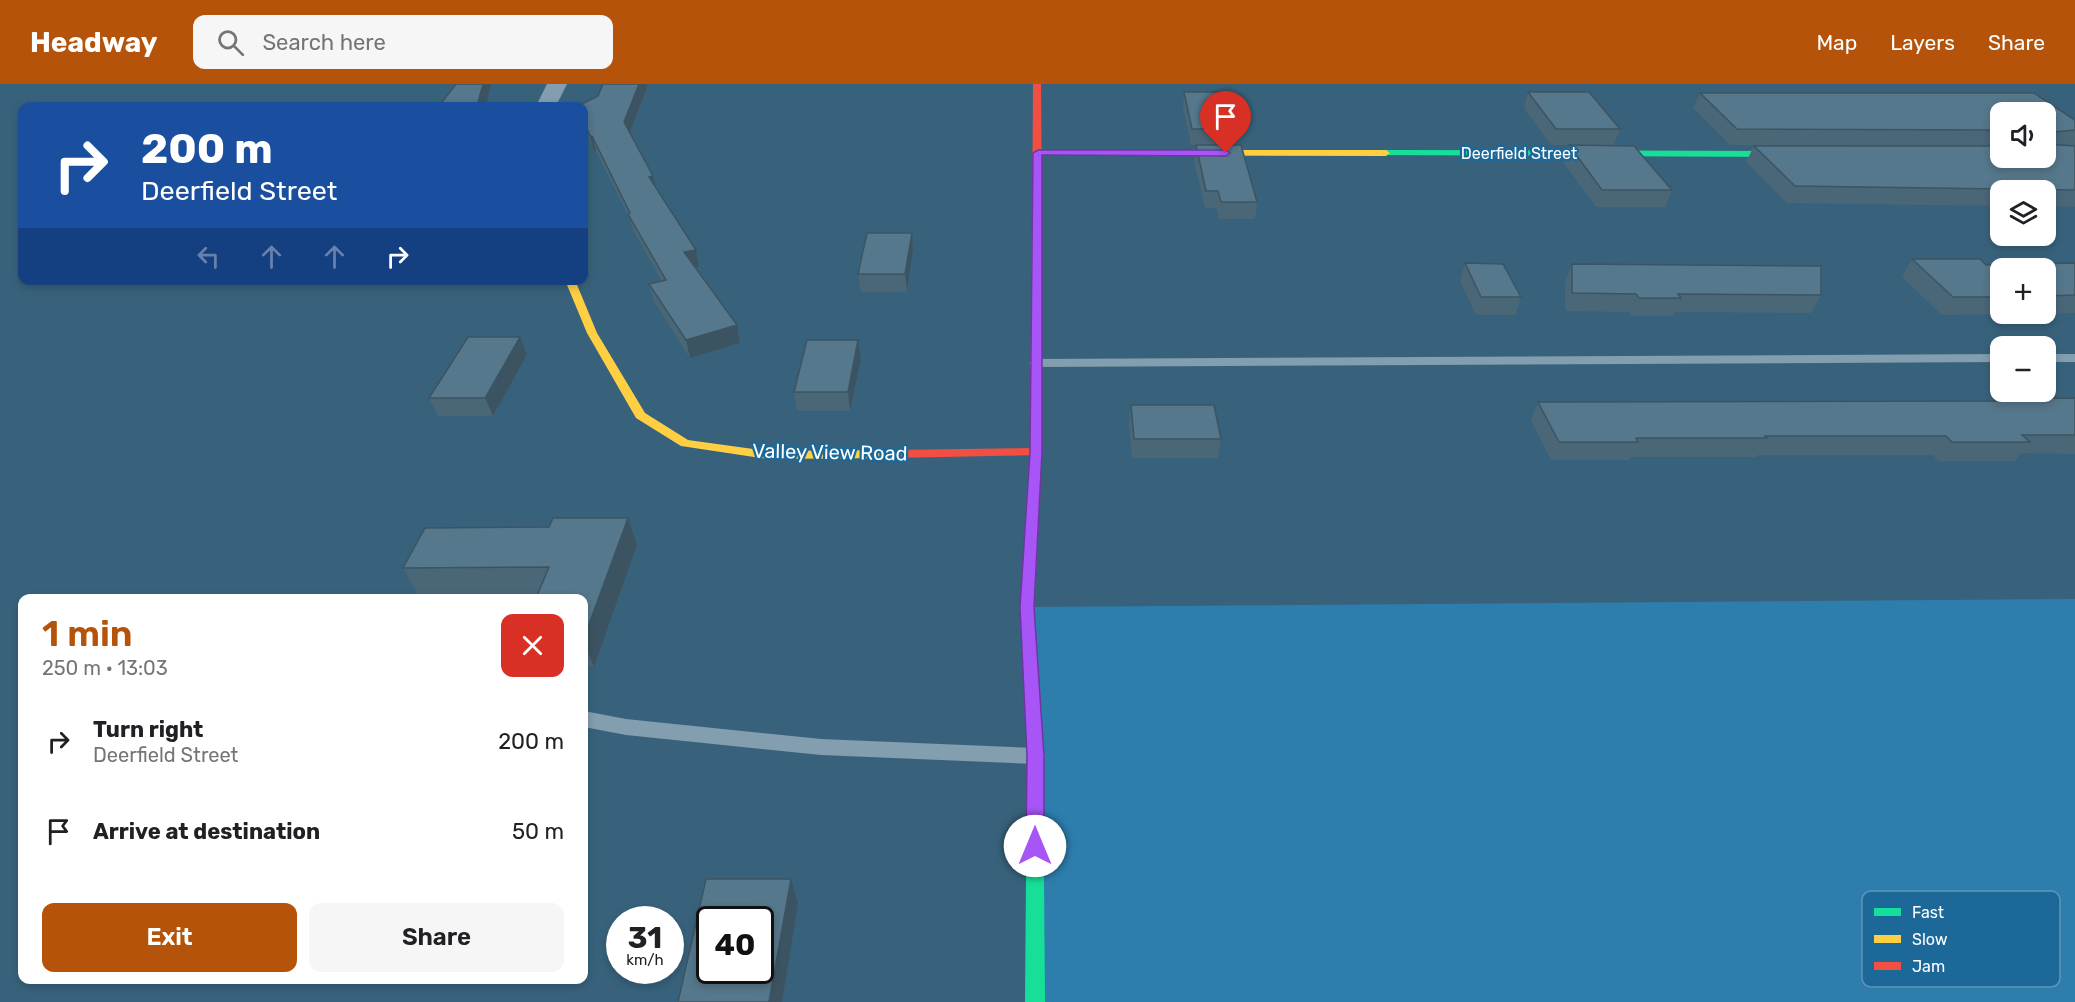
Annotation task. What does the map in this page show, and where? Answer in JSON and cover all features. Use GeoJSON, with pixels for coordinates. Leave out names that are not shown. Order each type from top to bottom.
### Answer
{"type":"FeatureCollection","features":[{"type":"Feature","properties":{"kind":"street"},"geometry":{"type":"LineString","coordinates":[[548,102],[556,84]]}},
{"type":"Feature","properties":{"kind":"street"},"geometry":{"type":"LineString","coordinates":[[1035,1002],[1035,756],[1027,607],[1036,452],[1037,84]]}},
{"type":"Feature","properties":{"kind":"street","name":"Deerfield Street"},"geometry":{"type":"LineString","coordinates":[[1038,153],[1811,154]]}},
{"type":"Feature","properties":{"kind":"street","name":"Valley View Road"},"geometry":{"type":"LineString","coordinates":[[572,285],[592,333],[640,415],[685,443],[768,455],[1036,452]]}},
{"type":"Feature","properties":{"kind":"lane"},"geometry":{"type":"LineString","coordinates":[[1036,363],[1990,358]]}},
{"type":"Feature","properties":{"kind":"lane"},"geometry":{"type":"LineString","coordinates":[[2056,358],[2075,358]]}},
{"type":"Feature","properties":{"kind":"lane"},"geometry":{"type":"LineString","coordinates":[[588,720],[626,727],[694,732],[821,747],[1035,756]]}},
{"type":"Feature","properties":{"kind":"shaded area"},"geometry":{"type":"Polygon","coordinates":[[[2075,599],[2075,1002],[1035,1002],[1027,607],[2075,599]]]}},
{"type":"Feature","properties":{"kind":"building"},"geometry":{"type":"Polygon","coordinates":[[[456,84],[483,84],[478,102],[442,102],[456,84]]]}},
{"type":"Feature","properties":{"kind":"building"},"geometry":{"type":"Polygon","coordinates":[[[603,84],[639,84],[624,122],[653,176],[649,177],[696,250],[684,252],[737,325],[686,340],[649,284],[666,280],[628,214],[630,213],[588,131],[588,102],[586,102],[598,96],[603,84]]]}},
{"type":"Feature","properties":{"kind":"building"},"geometry":{"type":"Polygon","coordinates":[[[1184,92],[1225,92],[1236,129],[1192,129],[1184,92]]]}},
{"type":"Feature","properties":{"kind":"building"},"geometry":{"type":"Polygon","coordinates":[[[1528,92],[1589,92],[1620,129],[1556,129],[1528,92]]]}},
{"type":"Feature","properties":{"kind":"building"},"geometry":{"type":"Polygon","coordinates":[[[1700,93],[2034,93],[2048,102],[1990,102],[1990,130],[1737,129],[1700,93]]]}},
{"type":"Feature","properties":{"kind":"building"},"geometry":{"type":"Polygon","coordinates":[[[2056,107],[2075,120],[2075,130],[2056,132],[2056,107]]]}},
{"type":"Feature","properties":{"kind":"building"},"geometry":{"type":"Polygon","coordinates":[[[1196,145],[1241,145],[1257,202],[1221,202],[1218,191],[1206,191],[1196,145]]]}},
{"type":"Feature","properties":{"kind":"building"},"geometry":{"type":"Polygon","coordinates":[[[1569,145],[1634,146],[1672,190],[1602,190],[1569,145]]]}},
{"type":"Feature","properties":{"kind":"building"},"geometry":{"type":"Polygon","coordinates":[[[2056,145],[2075,146],[2075,190],[2056,190],[2056,180],[1990,180],[1990,189],[1795,186],[1754,146],[1990,146],[1990,168],[2056,168],[2056,145]]]}},
{"type":"Feature","properties":{"kind":"building"},"geometry":{"type":"Polygon","coordinates":[[[867,233],[912,233],[905,274],[858,274],[867,233]]]}},
{"type":"Feature","properties":{"kind":"building"},"geometry":{"type":"Polygon","coordinates":[[[1912,259],[1980,259],[1986,265],[1990,265],[1990,297],[1953,297],[1912,259]]]}},
{"type":"Feature","properties":{"kind":"building"},"geometry":{"type":"Polygon","coordinates":[[[1465,263],[1503,264],[1521,297],[1481,297],[1465,263]]]}},
{"type":"Feature","properties":{"kind":"building"},"geometry":{"type":"Polygon","coordinates":[[[2056,263],[2075,263],[2075,295],[2056,296],[2056,263]]]}},
{"type":"Feature","properties":{"kind":"building"},"geometry":{"type":"Polygon","coordinates":[[[1572,264],[1821,266],[1821,295],[1678,294],[1681,298],[1639,298],[1636,294],[1572,293],[1572,264]]]}},
{"type":"Feature","properties":{"kind":"building"},"geometry":{"type":"Polygon","coordinates":[[[468,337],[520,337],[485,398],[429,398],[468,337]]]}},
{"type":"Feature","properties":{"kind":"building"},"geometry":{"type":"Polygon","coordinates":[[[807,340],[858,340],[848,392],[794,392],[807,340]]]}},
{"type":"Feature","properties":{"kind":"building"},"geometry":{"type":"Polygon","coordinates":[[[2056,398],[2075,398],[2075,435],[2022,435],[2030,442],[1952,442],[1946,436],[1765,436],[1767,438],[1636,438],[1638,442],[1559,442],[1538,402],[2056,402],[2056,398]]]}},
{"type":"Feature","properties":{"kind":"building"},"geometry":{"type":"Polygon","coordinates":[[[1131,405],[1214,405],[1221,439],[1134,439],[1131,405]]]}},
{"type":"Feature","properties":{"kind":"building"},"geometry":{"type":"Polygon","coordinates":[[[553,518],[628,518],[588,627],[588,594],[538,594],[549,567],[403,568],[425,528],[549,527],[553,518]]]}},
{"type":"Feature","properties":{"kind":"building"},"geometry":{"type":"Polygon","coordinates":[[[706,879],[791,879],[774,974],[774,906],[700,906],[706,879]]]}},
{"type":"Feature","properties":{"kind":"building"},"geometry":{"type":"Polygon","coordinates":[[[696,923],[696,984],[772,984],[769,1002],[678,1002],[682,984],[684,984],[696,923]]]}},
{"type":"Feature","properties":{"kind":"traffic: fast"},"geometry":{"type":"LineString","coordinates":[[1386,153],[1795,154]]}},
{"type":"Feature","properties":{"kind":"traffic: fast"},"geometry":{"type":"LineString","coordinates":[[1027,610],[1035,756],[1035,1002]]}},
{"type":"Feature","properties":{"kind":"traffic: slow"},"geometry":{"type":"LineString","coordinates":[[1038,153],[1386,153]]}},
{"type":"Feature","properties":{"kind":"traffic: slow"},"geometry":{"type":"LineString","coordinates":[[1027,610],[1036,452],[1037,228]]}},
{"type":"Feature","properties":{"kind":"traffic: slow"},"geometry":{"type":"LineString","coordinates":[[572,285],[592,333],[640,415],[685,443],[768,455],[890,454]]}},
{"type":"Feature","properties":{"kind":"traffic: jam"},"geometry":{"type":"LineString","coordinates":[[1037,84],[1037,228]]}},
{"type":"Feature","properties":{"kind":"traffic: jam"},"geometry":{"type":"LineString","coordinates":[[890,454],[1036,452]]}},
{"type":"Feature","properties":{"kind":"route"},"geometry":{"type":"LineString","coordinates":[[1035,846],[1035,756],[1027,607],[1036,452],[1038,153],[1226,153]]}}]}
